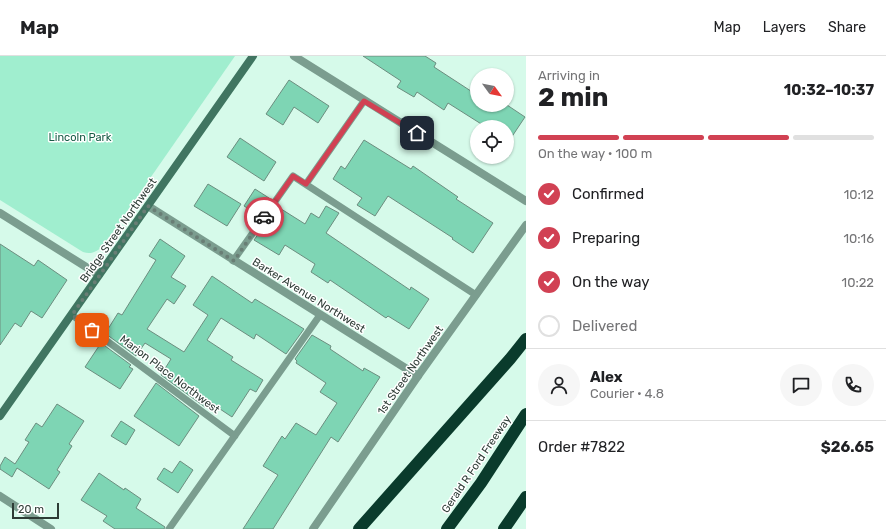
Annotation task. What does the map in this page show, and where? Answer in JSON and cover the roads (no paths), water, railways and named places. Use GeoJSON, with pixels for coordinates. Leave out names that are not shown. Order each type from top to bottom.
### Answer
{"type":"FeatureCollection","features":[{"type":"Feature","properties":{"kind":"highway"},"geometry":{"type":"LineString","coordinates":[[359,529],[510,360],[526,339]]}},
{"type":"Feature","properties":{"kind":"highway","name":"Gerald R Ford Freeway"},"geometry":{"type":"LineString","coordinates":[[448,529],[526,414]]}},
{"type":"Feature","properties":{"kind":"highway"},"geometry":{"type":"LineString","coordinates":[[504,529],[526,497]]}},
{"type":"Feature","properties":{"kind":"main road","name":"Bridge Street Northwest"},"geometry":{"type":"LineString","coordinates":[[0,416],[253,56]]}},
{"type":"Feature","properties":{"kind":"street"},"geometry":{"type":"LineString","coordinates":[[294,56],[526,201]]}},
{"type":"Feature","properties":{"kind":"street","name":"Barker Avenue Northwest"},"geometry":{"type":"LineString","coordinates":[[148,206],[418,376]]}},
{"type":"Feature","properties":{"kind":"street"},"geometry":{"type":"LineString","coordinates":[[0,213],[99,275]]}},
{"type":"Feature","properties":{"kind":"street","name":"1st Street Northwest"},"geometry":{"type":"LineString","coordinates":[[314,529],[418,376],[526,225]]}},
{"type":"Feature","properties":{"kind":"street"},"geometry":{"type":"LineString","coordinates":[[0,496],[51,529]]}},
{"type":"Feature","properties":{"kind":"lane"},"geometry":{"type":"LineString","coordinates":[[306,184],[364,101]]}},
{"type":"Feature","properties":{"kind":"lane"},"geometry":{"type":"LineString","coordinates":[[234,261],[293,176],[476,295]]}},
{"type":"Feature","properties":{"kind":"lane","name":"Marion Place Northwest"},"geometry":{"type":"LineString","coordinates":[[72,315],[235,436]]}},
{"type":"Feature","properties":{"kind":"lane"},"geometry":{"type":"LineString","coordinates":[[169,529],[320,315]]}},
{"type":"Feature","properties":{"kind":"park label","name":"Lincoln Park"},"geometry":{"type":"Point","coordinates":[80,137]}}]}
